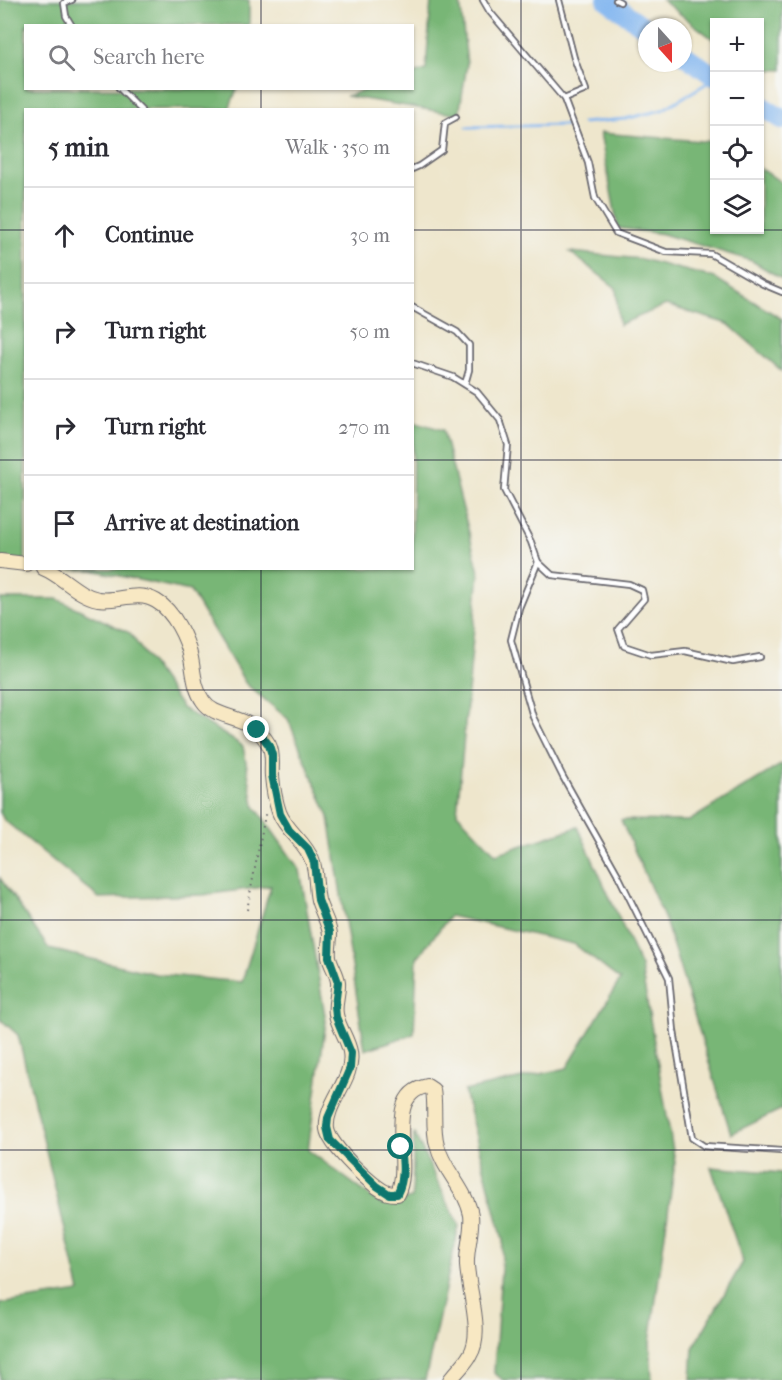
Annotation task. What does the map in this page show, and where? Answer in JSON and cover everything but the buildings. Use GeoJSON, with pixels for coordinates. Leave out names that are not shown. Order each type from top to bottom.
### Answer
{"type":"FeatureCollection","features":[{"type":"Feature","properties":{"kind":"street"},"geometry":{"type":"LineString","coordinates":[[0,561],[24,564]]}},
{"type":"Feature","properties":{"kind":"street"},"geometry":{"type":"LineString","coordinates":[[48,570],[71,586],[96,598],[106,600],[140,596],[156,602],[167,611],[183,635],[190,655],[196,688],[204,703],[214,711],[248,722],[269,745],[272,755],[275,797],[280,814],[289,830],[308,849],[314,862],[318,900],[330,932],[329,957],[338,982],[336,1017],[351,1053],[350,1068],[328,1118],[327,1127],[330,1140],[377,1186],[389,1194],[397,1194],[402,1185],[404,1166],[400,1122],[403,1109],[409,1094],[418,1088],[427,1086],[433,1090],[434,1132],[437,1148],[445,1166],[465,1198],[471,1215],[466,1264],[473,1306],[475,1344],[471,1355],[450,1380]]}},
{"type":"Feature","properties":{"kind":"lane"},"geometry":{"type":"LineString","coordinates":[[71,24],[66,16],[64,3],[72,0]]}},
{"type":"Feature","properties":{"kind":"lane"},"geometry":{"type":"LineString","coordinates":[[483,0],[490,12],[564,99],[588,164],[596,198],[616,233],[666,252],[711,254],[782,292]]}},
{"type":"Feature","properties":{"kind":"lane"},"geometry":{"type":"LineString","coordinates":[[558,0],[574,58],[586,90],[564,99]]}},
{"type":"Feature","properties":{"kind":"lane"},"geometry":{"type":"LineString","coordinates":[[121,90],[139,108]]}},
{"type":"Feature","properties":{"kind":"lane"},"geometry":{"type":"LineString","coordinates":[[414,168],[442,150],[445,123],[456,117]]}},
{"type":"Feature","properties":{"kind":"lane"},"geometry":{"type":"LineString","coordinates":[[414,308],[457,332],[469,345],[469,370],[465,384]]}},
{"type":"Feature","properties":{"kind":"lane"},"geometry":{"type":"LineString","coordinates":[[414,364],[453,376],[477,392],[500,420],[508,445],[504,490],[531,542],[538,562],[552,575],[629,584],[642,590],[644,598],[618,629],[624,646],[651,655],[685,651],[733,662],[760,657]]}},
{"type":"Feature","properties":{"kind":"lane"},"geometry":{"type":"LineString","coordinates":[[538,562],[519,608],[511,640],[533,717],[563,777],[617,873],[669,978],[674,1031],[692,1138],[704,1146],[782,1151]]}},
{"type":"Feature","properties":{"kind":"path"},"geometry":{"type":"LineString","coordinates":[[248,910],[266,809]]}},
{"type":"Feature","properties":{"kind":"green space"},"geometry":{"type":"Polygon","coordinates":[[[0,0],[249,0],[249,24],[24,24],[24,90],[237,90],[229,108],[24,108],[24,567],[0,566],[0,0]]]}},
{"type":"Feature","properties":{"kind":"green space"},"geometry":{"type":"Polygon","coordinates":[[[431,0],[460,0],[467,64],[459,115],[346,96],[366,90],[414,90],[414,74],[426,70],[431,0]]]}},
{"type":"Feature","properties":{"kind":"green space"},"geometry":{"type":"Polygon","coordinates":[[[662,0],[782,0],[782,70],[764,69],[764,18],[710,18],[710,37],[692,23],[692,18],[685,18],[662,0]]]}},
{"type":"Feature","properties":{"kind":"green space"},"geometry":{"type":"Polygon","coordinates":[[[600,133],[710,142],[710,234],[764,234],[764,171],[782,183],[782,279],[752,261],[663,234],[618,228],[600,133]]]}},
{"type":"Feature","properties":{"kind":"green space"},"geometry":{"type":"Polygon","coordinates":[[[570,252],[641,259],[715,278],[782,319],[782,371],[728,324],[666,305],[619,325],[616,288],[570,252]]]}},
{"type":"Feature","properties":{"kind":"green space"},"geometry":{"type":"Polygon","coordinates":[[[414,421],[443,430],[479,572],[457,813],[496,854],[578,827],[641,967],[675,1162],[650,1342],[652,1380],[503,1380],[494,1373],[503,1240],[464,1091],[567,1068],[620,980],[574,944],[450,916],[417,958],[414,1034],[365,1050],[329,817],[288,719],[246,684],[190,591],[92,570],[414,570],[414,421]]]}},
{"type":"Feature","properties":{"kind":"green space"},"geometry":{"type":"Polygon","coordinates":[[[0,599],[57,599],[130,633],[182,708],[243,746],[254,805],[300,870],[326,1021],[308,1150],[381,1204],[412,1198],[414,1133],[459,1226],[425,1380],[0,1380],[0,1304],[80,1292],[18,1035],[0,1019],[0,878],[49,949],[156,974],[242,982],[271,886],[203,895],[99,898],[4,820],[0,812],[0,599]]]}},
{"type":"Feature","properties":{"kind":"green space"},"geometry":{"type":"Polygon","coordinates":[[[782,764],[782,1109],[731,1134],[665,920],[621,820],[689,821],[782,764]]]}},
{"type":"Feature","properties":{"kind":"green space"},"geometry":{"type":"Polygon","coordinates":[[[711,1167],[782,1173],[782,1380],[691,1380],[693,1348],[743,1262],[711,1167]]]}},
{"type":"Feature","properties":{"kind":"waterway"},"geometry":{"type":"LineString","coordinates":[[607,0],[638,22]]}},
{"type":"Feature","properties":{"kind":"waterway"},"geometry":{"type":"LineString","coordinates":[[692,60],[710,73]]}},
{"type":"Feature","properties":{"kind":"waterway"},"geometry":{"type":"LineString","coordinates":[[582,123],[625,119],[662,110],[710,81]]}},
{"type":"Feature","properties":{"kind":"waterway"},"geometry":{"type":"LineString","coordinates":[[764,108],[782,119]]}},
{"type":"Feature","properties":{"kind":"waterway"},"geometry":{"type":"LineString","coordinates":[[467,127],[567,125]]}},
{"type":"Feature","properties":{"kind":"route"},"geometry":{"type":"LineString","coordinates":[[257,730],[269,745],[272,755],[272,775],[280,814],[289,830],[308,849],[314,862],[318,900],[330,932],[329,957],[338,982],[336,1017],[351,1053],[350,1068],[328,1118],[327,1127],[330,1140],[360,1171],[389,1194],[397,1194],[402,1185],[404,1166],[401,1147]]}}]}
